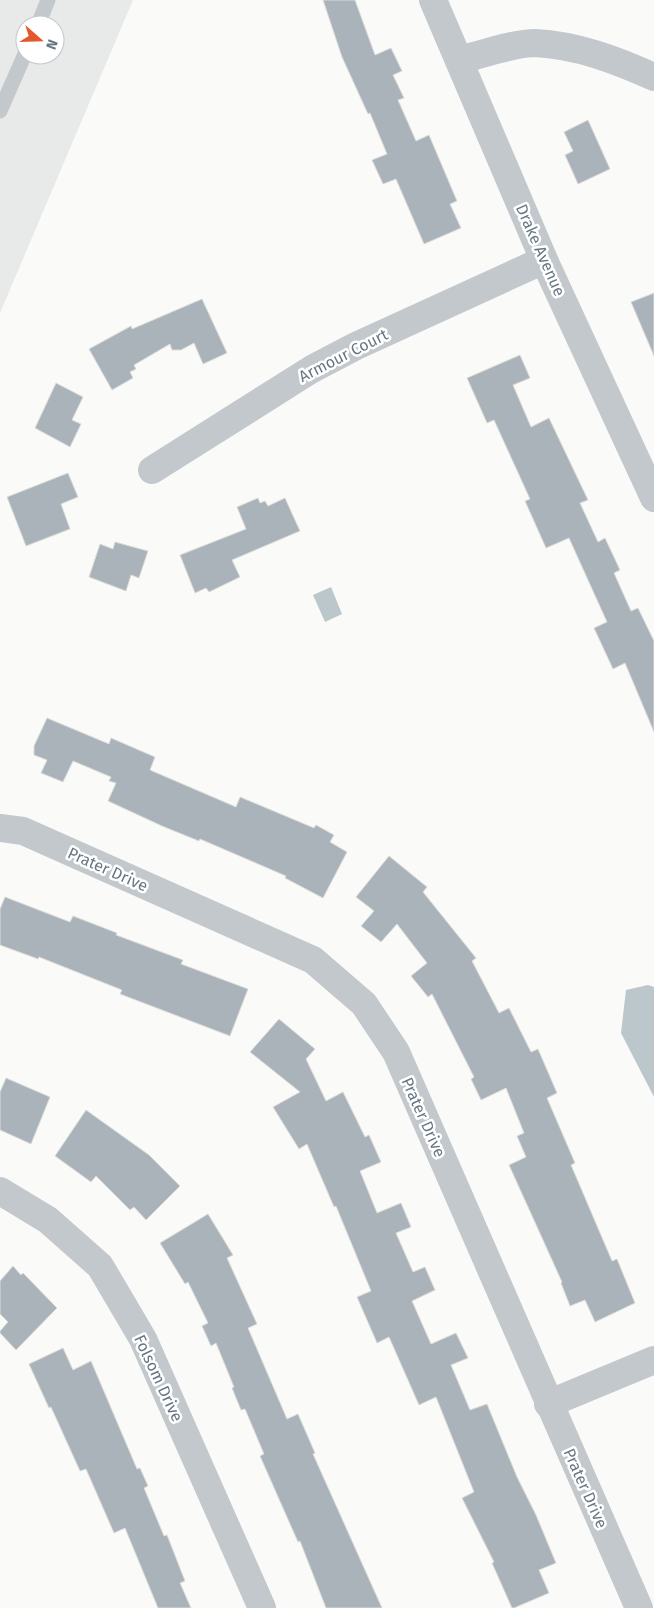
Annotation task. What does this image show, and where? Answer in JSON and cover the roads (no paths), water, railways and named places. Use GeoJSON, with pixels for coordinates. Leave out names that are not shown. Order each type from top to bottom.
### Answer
{"type":"FeatureCollection","features":[{"type":"Feature","properties":{"kind":"street","name":"Drake Avenue"},"geometry":{"type":"LineString","coordinates":[[433,0],[544,260],[651,483]]}},
{"type":"Feature","properties":{"kind":"street"},"geometry":{"type":"LineString","coordinates":[[459,60],[534,43],[588,52],[615,60],[654,77]]}},
{"type":"Feature","properties":{"kind":"street","name":"Armour Court"},"geometry":{"type":"LineString","coordinates":[[152,470],[312,369],[356,346],[544,260]]}},
{"type":"Feature","properties":{"kind":"street","name":"Prater Drive"},"geometry":{"type":"LineString","coordinates":[[0,828],[23,831],[313,960],[364,1004],[396,1052],[548,1404],[639,1608]]}},
{"type":"Feature","properties":{"kind":"street","name":"Folsom Drive"},"geometry":{"type":"LineString","coordinates":[[0,1191],[48,1220],[100,1266],[142,1339],[262,1608]]}},
{"type":"Feature","properties":{"kind":"street"},"geometry":{"type":"LineString","coordinates":[[548,1404],[654,1360]]}},
{"type":"Feature","properties":{"kind":"lane"},"geometry":{"type":"LineString","coordinates":[[42,15],[48,0]]}},
{"type":"Feature","properties":{"kind":"lane"},"geometry":{"type":"LineString","coordinates":[[0,111],[20,65]]}}]}
